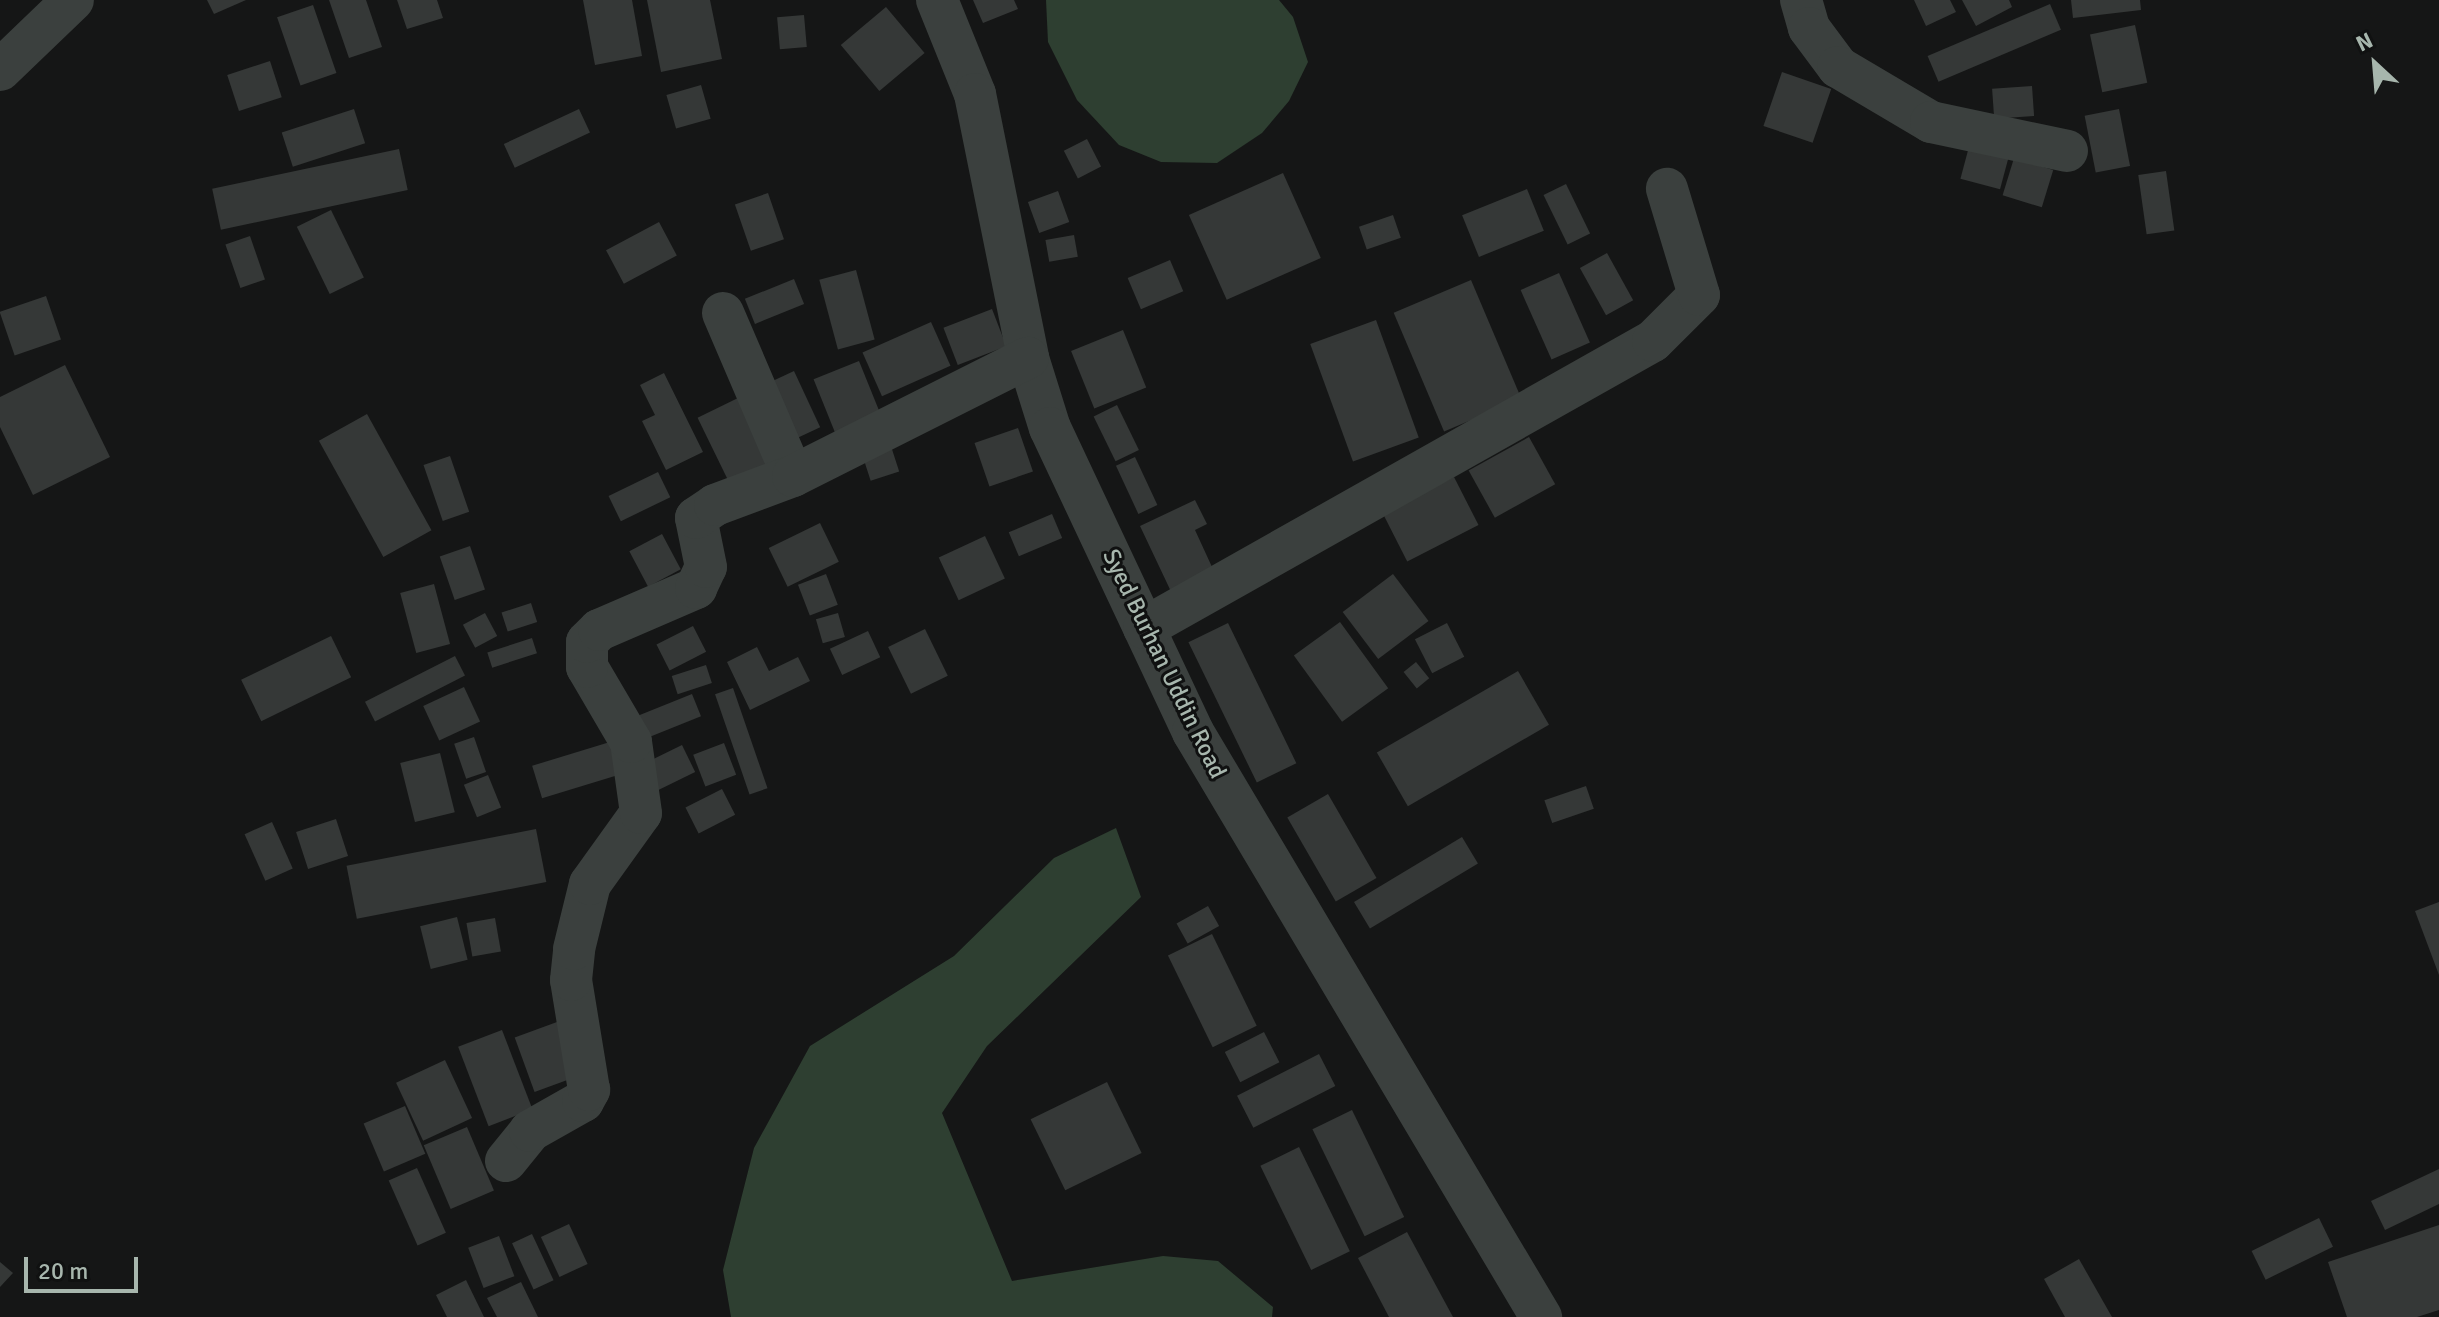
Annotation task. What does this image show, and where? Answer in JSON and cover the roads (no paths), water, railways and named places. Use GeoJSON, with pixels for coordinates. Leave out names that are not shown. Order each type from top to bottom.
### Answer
{"type":"FeatureCollection","features":[{"type":"Feature","properties":{"kind":"street"},"geometry":{"type":"LineString","coordinates":[[0,70],[73,0]]}},
{"type":"Feature","properties":{"kind":"street","name":"Syed Burhan Uddin Road"},"geometry":{"type":"LineString","coordinates":[[937,0],[975,94],[1028,358],[1050,428],[1193,732],[1541,1317]]}},
{"type":"Feature","properties":{"kind":"street"},"geometry":{"type":"LineString","coordinates":[[1801,0],[1809,28],[1838,67],[1931,122],[2067,151]]}},
{"type":"Feature","properties":{"kind":"street"},"geometry":{"type":"LineString","coordinates":[[1144,628],[1653,341],[1699,295],[1667,189]]}},
{"type":"Feature","properties":{"kind":"street"},"geometry":{"type":"LineString","coordinates":[[723,313],[793,476]]}},
{"type":"Feature","properties":{"kind":"street"},"geometry":{"type":"LineString","coordinates":[[506,1161],[530,1131],[583,1101],[589,1090],[571,980],[574,949],[590,884],[641,813],[631,742],[587,667],[587,642],[599,630],[696,588],[706,567],[696,518],[793,476],[1028,358]]}}]}
